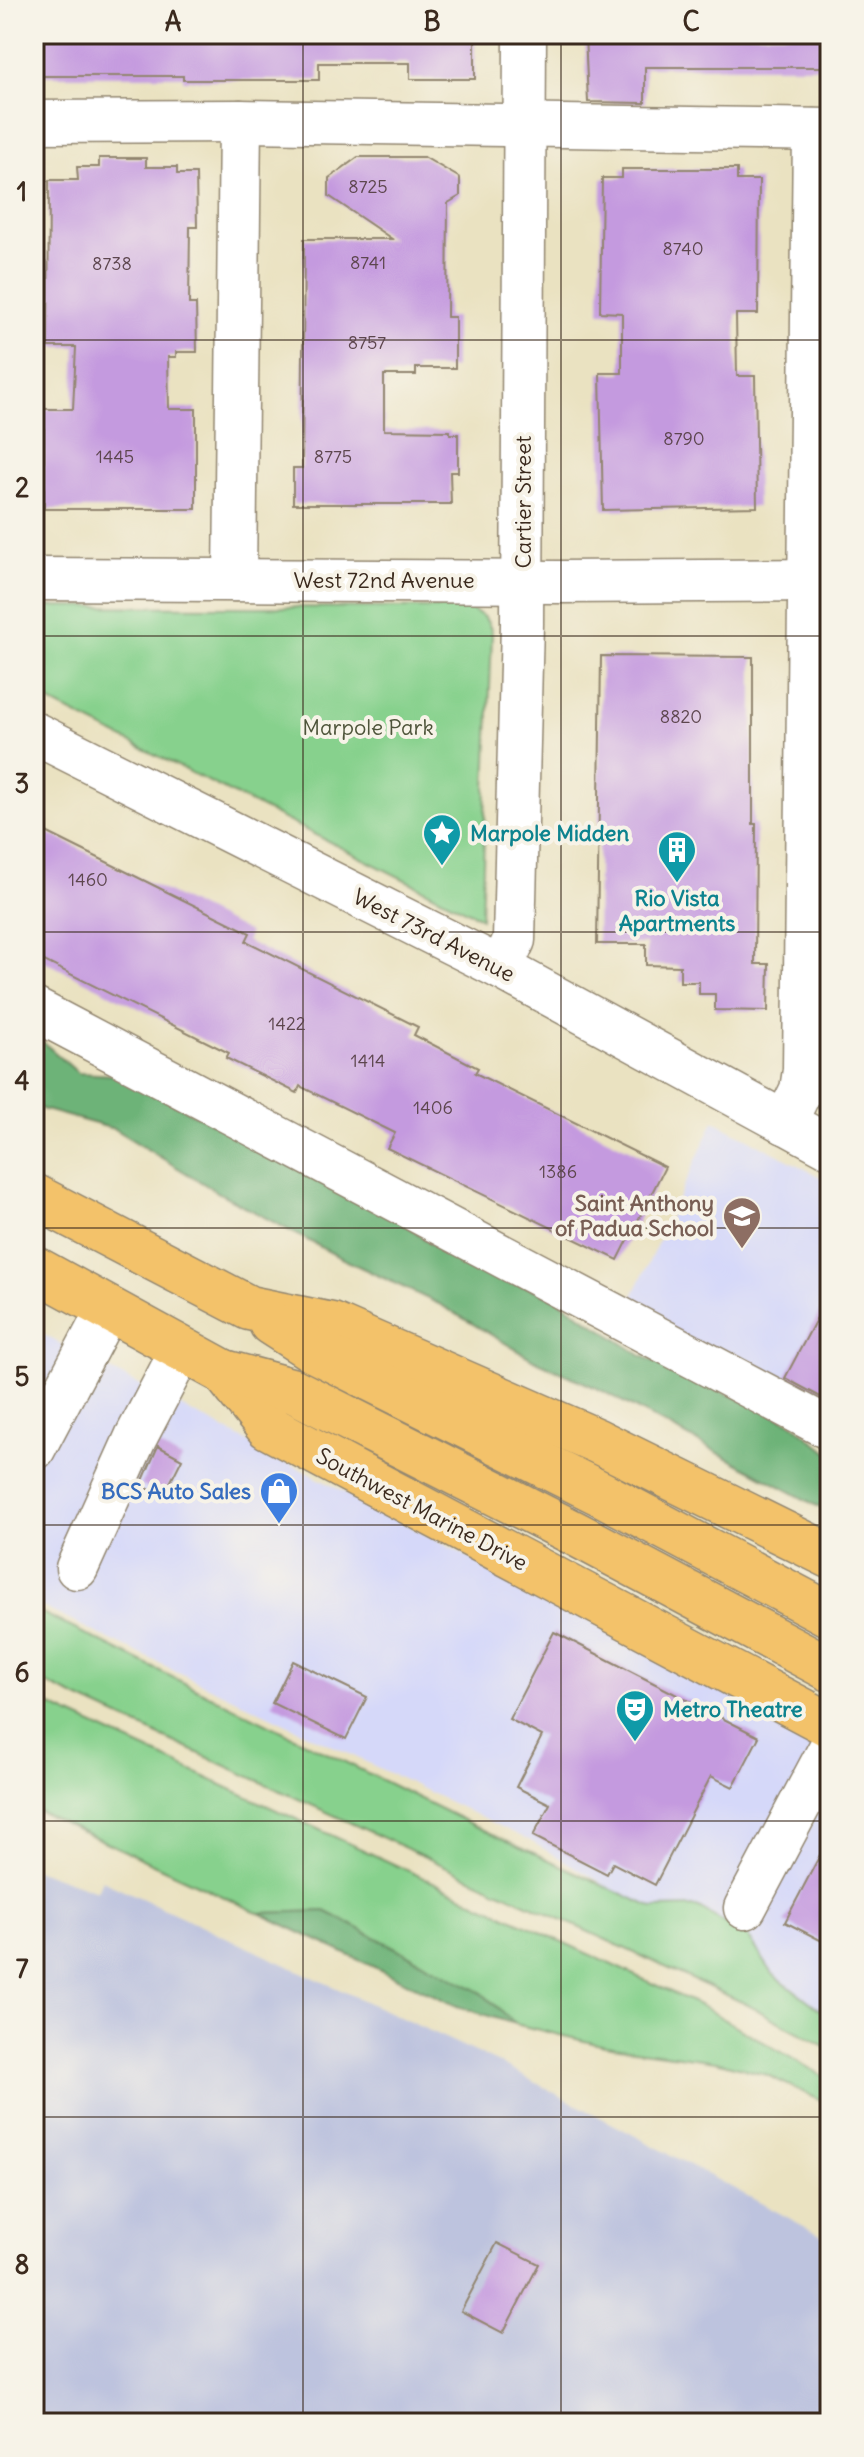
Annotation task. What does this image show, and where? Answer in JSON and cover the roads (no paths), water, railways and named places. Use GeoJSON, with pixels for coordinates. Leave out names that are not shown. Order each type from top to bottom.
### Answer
{"type":"FeatureCollection","features":[{"type":"Feature","properties":{"kind":"main road"},"geometry":{"type":"LineString","coordinates":[[34,1196],[249,1308],[313,1350],[600,1493],[830,1615]]}},
{"type":"Feature","properties":{"kind":"main road","name":"Southwest Marine Drive"},"geometry":{"type":"LineString","coordinates":[[34,1268],[224,1372],[268,1427],[830,1725]]}},
{"type":"Feature","properties":{"kind":"main road"},"geometry":{"type":"LineString","coordinates":[[249,1308],[332,1325],[597,1441],[830,1556]]}},
{"type":"Feature","properties":{"kind":"main road"},"geometry":{"type":"LineString","coordinates":[[224,1372],[294,1391],[576,1534],[830,1669]]}},
{"type":"Feature","properties":{"kind":"street","name":"Cartier Street"},"geometry":{"type":"LineString","coordinates":[[501,968],[514,940],[523,582],[525,34]]}},
{"type":"Feature","properties":{"kind":"street"},"geometry":{"type":"LineString","coordinates":[[235,580],[240,121]]}},
{"type":"Feature","properties":{"kind":"street"},"geometry":{"type":"LineString","coordinates":[[34,122],[240,121],[822,130],[819,580],[804,1081],[785,1123]]}},
{"type":"Feature","properties":{"kind":"street","name":"West 72nd Avenue"},"geometry":{"type":"LineString","coordinates":[[34,579],[819,580]]}},
{"type":"Feature","properties":{"kind":"street","name":"West 73rd Avenue"},"geometry":{"type":"LineString","coordinates":[[34,733],[501,968],[830,1147]]}},
{"type":"Feature","properties":{"kind":"street"},"geometry":{"type":"LineString","coordinates":[[34,1009],[830,1429]]}},
{"type":"Feature","properties":{"kind":"street"},"geometry":{"type":"LineString","coordinates":[[34,1449],[108,1309]]}},
{"type":"Feature","properties":{"kind":"street"},"geometry":{"type":"LineString","coordinates":[[77,1568],[136,1437],[182,1349]]}},
{"type":"Feature","properties":{"kind":"street"},"geometry":{"type":"LineString","coordinates":[[745,1908],[830,1748]]}},
{"type":"Feature","properties":{"kind":"place","name":"Marpole Midden"},"geometry":{"type":"Point","coordinates":[442,867]}},
{"type":"Feature","properties":{"kind":"place","name":"Rio Vista Apartments"},"geometry":{"type":"Point","coordinates":[677,884]}},
{"type":"Feature","properties":{"kind":"place","name":"Saint Anthony of Padua School"},"geometry":{"type":"Point","coordinates":[742,1250]}},
{"type":"Feature","properties":{"kind":"place","name":"BCS Auto Sales"},"geometry":{"type":"Point","coordinates":[279,1525]}},
{"type":"Feature","properties":{"kind":"place","name":"Metro Theatre"},"geometry":{"type":"Point","coordinates":[635,1743]}},
{"type":"Feature","properties":{"kind":"park label","name":"Marpole Park"},"geometry":{"type":"Point","coordinates":[368,727]}}]}
